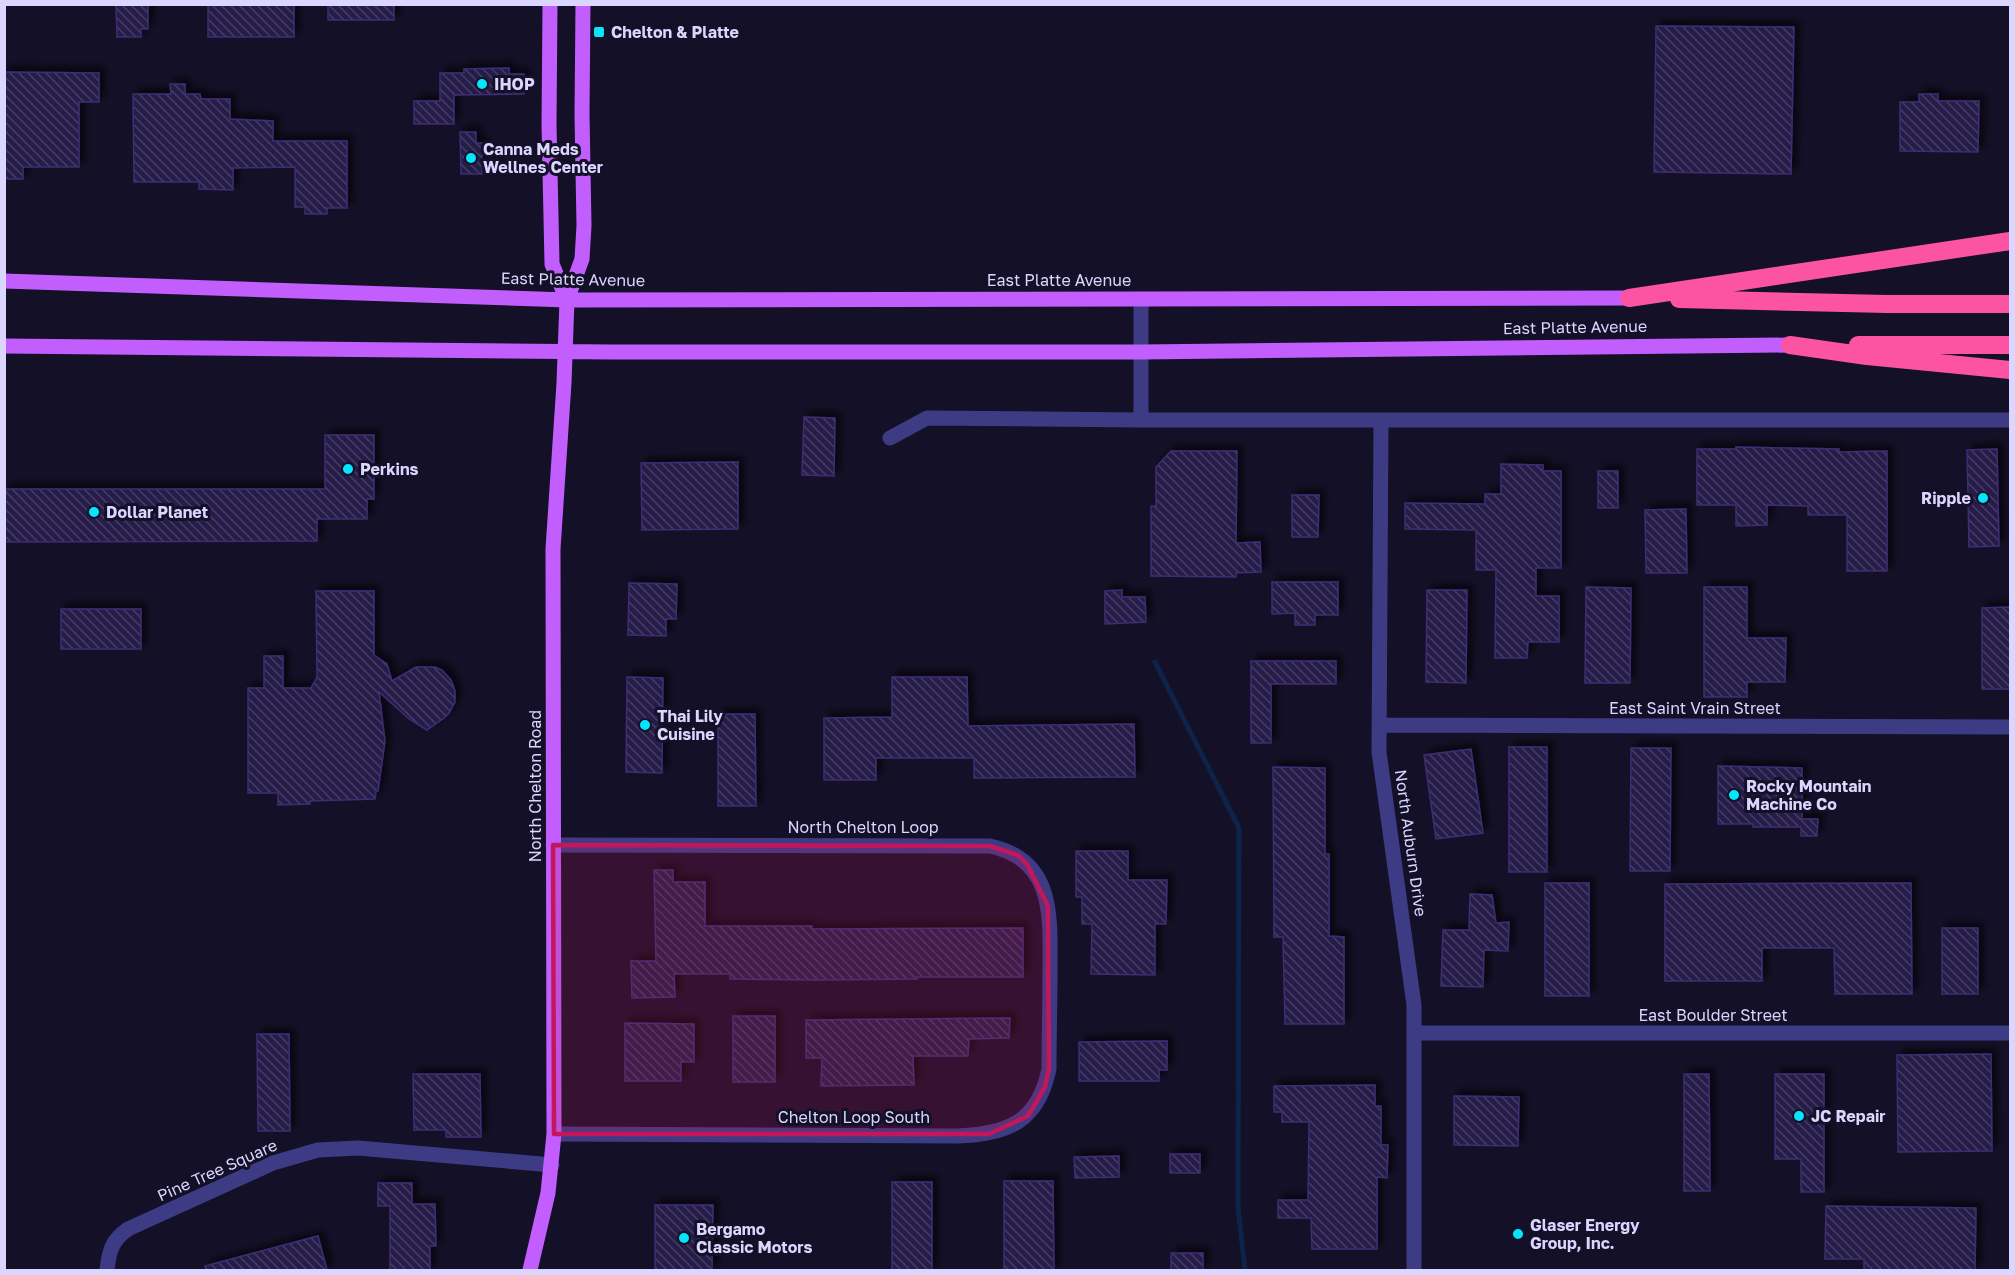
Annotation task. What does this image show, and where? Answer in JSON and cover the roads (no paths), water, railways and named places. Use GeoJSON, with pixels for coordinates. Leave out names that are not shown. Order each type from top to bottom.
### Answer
{"type":"FeatureCollection","features":[{"type":"Feature","properties":{"kind":"highway"},"geometry":{"type":"LineString","coordinates":[[1629,298],[2010,241]]}},
{"type":"Feature","properties":{"kind":"highway","name":"East Platte Avenue"},"geometry":{"type":"LineString","coordinates":[[1629,298],[1876,304],[2010,304]]}},
{"type":"Feature","properties":{"kind":"highway"},"geometry":{"type":"LineString","coordinates":[[1790,345],[1867,356],[2010,370]]}},
{"type":"Feature","properties":{"kind":"highway","name":"East Platte Avenue"},"geometry":{"type":"LineString","coordinates":[[1790,345],[2010,345]]}},
{"type":"Feature","properties":{"kind":"main road","name":"North Chelton Road"},"geometry":{"type":"LineString","coordinates":[[550,4],[549,124],[552,264],[567,300]]}},
{"type":"Feature","properties":{"kind":"main road","name":"North Chelton Road"},"geometry":{"type":"LineString","coordinates":[[530,1270],[548,1193],[554,1134],[553,549],[566,351],[567,300],[582,259],[584,226],[583,4]]}},
{"type":"Feature","properties":{"kind":"main road","name":"East Platte Avenue"},"geometry":{"type":"LineString","coordinates":[[4,281],[567,300],[1629,298]]}},
{"type":"Feature","properties":{"kind":"main road","name":"East Platte Avenue"},"geometry":{"type":"LineString","coordinates":[[4,346],[566,351],[1141,352],[1790,345]]}},
{"type":"Feature","properties":{"kind":"street","name":"East Platte Avenue"},"geometry":{"type":"LineString","coordinates":[[1141,299],[1141,420]]}},
{"type":"Feature","properties":{"kind":"street"},"geometry":{"type":"LineString","coordinates":[[890,438],[927,418],[1381,421],[2010,420]]}},
{"type":"Feature","properties":{"kind":"street","name":"North Auburn Drive"},"geometry":{"type":"LineString","coordinates":[[1381,421],[1379,752],[1411,973],[1415,1033],[1413,1076],[1414,1270]]}},
{"type":"Feature","properties":{"kind":"street","name":"East Saint Vrain Street"},"geometry":{"type":"LineString","coordinates":[[1379,725],[2010,727]]}},
{"type":"Feature","properties":{"kind":"street","name":"North Chelton Loop"},"geometry":{"type":"LineString","coordinates":[[553,845],[974,845],[1005,849],[1018,855],[1027,864],[1046,898],[1050,922],[1050,999]]}},
{"type":"Feature","properties":{"kind":"street","name":"Chelton Loop South"},"geometry":{"type":"LineString","coordinates":[[554,1134],[958,1136],[989,1134],[1003,1130],[1028,1116],[1045,1087],[1049,1069],[1050,999]]}},
{"type":"Feature","properties":{"kind":"street","name":"East Boulder Street"},"geometry":{"type":"LineString","coordinates":[[1415,1033],[2010,1033]]}},
{"type":"Feature","properties":{"kind":"street","name":"Pine Tree Square"},"geometry":{"type":"LineString","coordinates":[[107,1270],[111,1247],[117,1237],[128,1229],[273,1163],[318,1150],[358,1148],[552,1165]]}},
{"type":"Feature","properties":{"kind":"waterway"},"geometry":{"type":"LineString","coordinates":[[1155,662],[1239,828],[1238,1208],[1245,1270]]}},
{"type":"Feature","properties":{"kind":"place","name":"Chelton & Platte"},"geometry":{"type":"Point","coordinates":[599,32]}},
{"type":"Feature","properties":{"kind":"place","name":"IHOP"},"geometry":{"type":"Point","coordinates":[482,84]}},
{"type":"Feature","properties":{"kind":"place","name":"Canna Meds Wellnes Center"},"geometry":{"type":"Point","coordinates":[471,158]}},
{"type":"Feature","properties":{"kind":"place","name":"Perkins"},"geometry":{"type":"Point","coordinates":[348,469]}},
{"type":"Feature","properties":{"kind":"place","name":"Ripple"},"geometry":{"type":"Point","coordinates":[1983,498]}},
{"type":"Feature","properties":{"kind":"place","name":"Dollar Planet"},"geometry":{"type":"Point","coordinates":[94,512]}},
{"type":"Feature","properties":{"kind":"place","name":"Thai Lily Cuisine"},"geometry":{"type":"Point","coordinates":[645,725]}},
{"type":"Feature","properties":{"kind":"place","name":"Rocky Mountain Machine Co"},"geometry":{"type":"Point","coordinates":[1734,795]}},
{"type":"Feature","properties":{"kind":"place","name":"JC Repair"},"geometry":{"type":"Point","coordinates":[1799,1116]}},
{"type":"Feature","properties":{"kind":"place","name":"Glaser Energy Group, Inc."},"geometry":{"type":"Point","coordinates":[1518,1234]}},
{"type":"Feature","properties":{"kind":"place","name":"Bergamo Classic Motors"},"geometry":{"type":"Point","coordinates":[684,1238]}}]}
